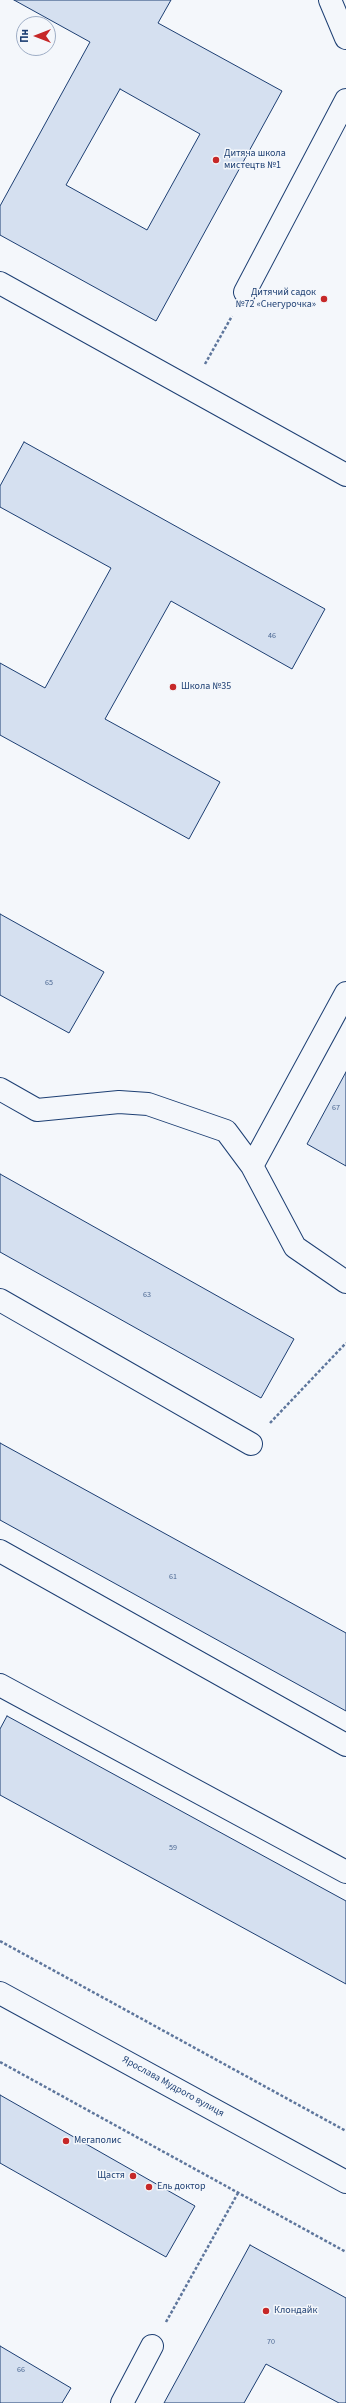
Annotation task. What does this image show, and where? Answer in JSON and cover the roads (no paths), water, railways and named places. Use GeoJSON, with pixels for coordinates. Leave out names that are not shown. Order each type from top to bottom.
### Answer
{"type":"FeatureCollection","features":[{"type":"Feature","properties":{"kind":"street"},"geometry":{"type":"LineString","coordinates":[[330,0],[346,38]]}},
{"type":"Feature","properties":{"kind":"street"},"geometry":{"type":"LineString","coordinates":[[245,292],[346,100]]}},
{"type":"Feature","properties":{"kind":"street"},"geometry":{"type":"LineString","coordinates":[[0,283],[346,475]]}},
{"type":"Feature","properties":{"kind":"street"},"geometry":{"type":"LineString","coordinates":[[252,1166],[346,993]]}},
{"type":"Feature","properties":{"kind":"street"},"geometry":{"type":"LineString","coordinates":[[0,1088],[37,1110],[119,1102],[148,1104],[226,1131],[252,1166],[295,1247],[346,1282]]}},
{"type":"Feature","properties":{"kind":"street"},"geometry":{"type":"LineString","coordinates":[[0,1300],[251,1444]]}},
{"type":"Feature","properties":{"kind":"street"},"geometry":{"type":"LineString","coordinates":[[0,1551],[346,1745]]}},
{"type":"Feature","properties":{"kind":"street"},"geometry":{"type":"LineString","coordinates":[[0,1685],[346,1872]]}},
{"type":"Feature","properties":{"kind":"street","name":"Ярослава Мудрого вулиця"},"geometry":{"type":"LineString","coordinates":[[0,1992],[346,2182]]}},
{"type":"Feature","properties":{"kind":"street"},"geometry":{"type":"LineString","coordinates":[[122,2403],[152,2346]]}},
{"type":"Feature","properties":{"kind":"place","name":"Дитяча школа мистецтв №1"},"geometry":{"type":"Point","coordinates":[216,160]}},
{"type":"Feature","properties":{"kind":"place","name":"Дитячий садок №72 «Снегурочка»"},"geometry":{"type":"Point","coordinates":[324,299]}},
{"type":"Feature","properties":{"kind":"place","name":"Школа №35"},"geometry":{"type":"Point","coordinates":[173,687]}},
{"type":"Feature","properties":{"kind":"place","name":"Мегаполис"},"geometry":{"type":"Point","coordinates":[66,2141]}},
{"type":"Feature","properties":{"kind":"place","name":"Щастя"},"geometry":{"type":"Point","coordinates":[133,2176]}},
{"type":"Feature","properties":{"kind":"place","name":"Ель доктор"},"geometry":{"type":"Point","coordinates":[149,2187]}},
{"type":"Feature","properties":{"kind":"place","name":"Клондайк"},"geometry":{"type":"Point","coordinates":[266,2311]}}]}
